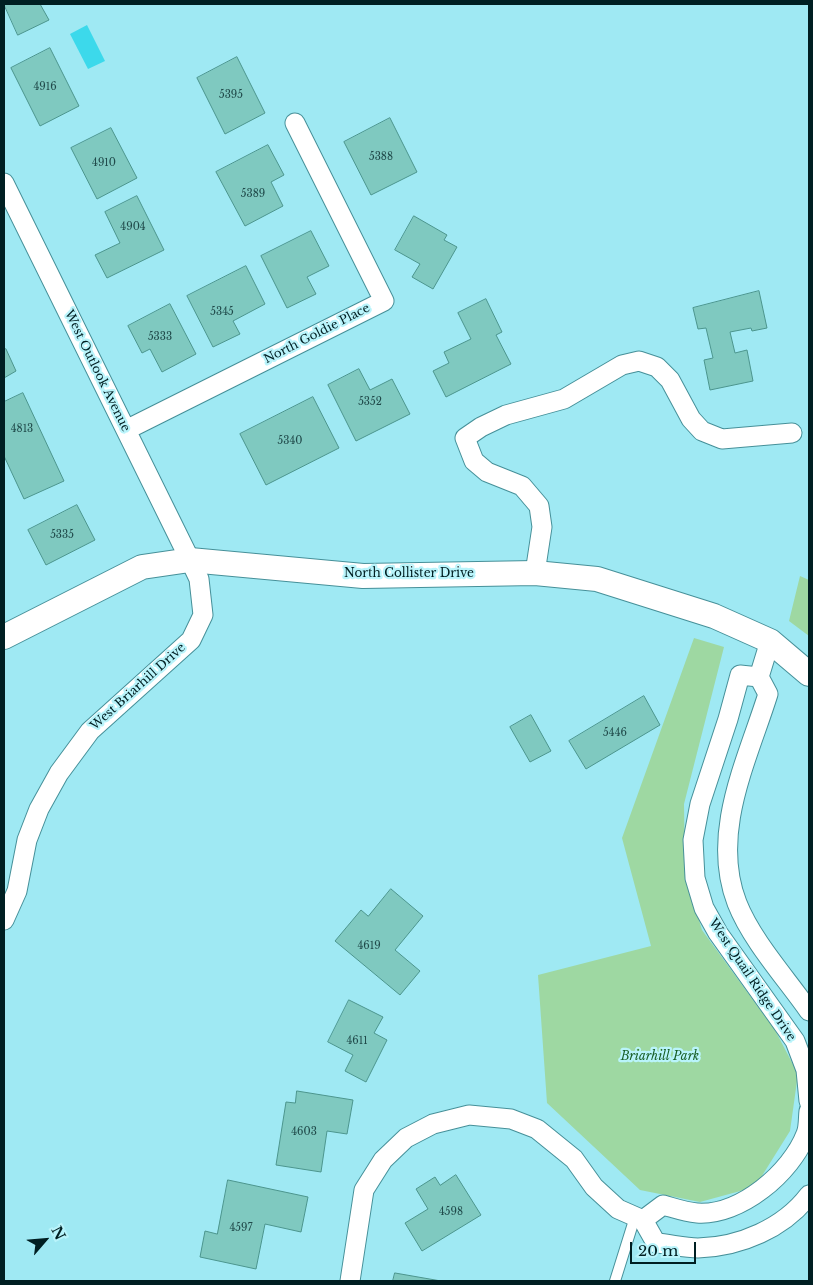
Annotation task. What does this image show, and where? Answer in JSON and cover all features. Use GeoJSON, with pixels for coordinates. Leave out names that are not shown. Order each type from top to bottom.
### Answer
{"type":"FeatureCollection","features":[{"type":"Feature","properties":{"kind":"street","name":"North Goldie Place"},"geometry":{"type":"LineString","coordinates":[[126,430],[384,301],[295,123]]}},
{"type":"Feature","properties":{"kind":"street","name":"West Outlook Avenue"},"geometry":{"type":"LineString","coordinates":[[4,183],[190,560]]}},
{"type":"Feature","properties":{"kind":"street"},"geometry":{"type":"LineString","coordinates":[[534,573],[542,527],[540,506],[522,486],[487,472],[474,460],[465,438],[481,427],[506,415],[564,399],[622,365],[639,361],[657,367],[670,380],[691,419],[702,431],[722,439],[792,433]]}},
{"type":"Feature","properties":{"kind":"street","name":"North Collister Drive"},"geometry":{"type":"LineString","coordinates":[[4,637],[142,567],[190,560],[363,576],[534,573],[597,579],[714,616],[770,641],[809,674]]}},
{"type":"Feature","properties":{"kind":"street","name":"West Briarhill Drive"},"geometry":{"type":"LineString","coordinates":[[4,920],[17,890],[27,840],[38,809],[59,773],[90,730],[191,640],[203,615],[199,579],[190,560]]}},
{"type":"Feature","properties":{"kind":"street"},"geometry":{"type":"LineString","coordinates":[[770,641],[759,677],[768,694],[734,800],[726,836],[729,875],[738,904],[751,930],[809,1011]]}},
{"type":"Feature","properties":{"kind":"street","name":"West Quail Ridge Drive"},"geometry":{"type":"LineString","coordinates":[[759,677],[740,675],[728,719],[700,804],[693,840],[695,878],[704,908],[718,933],[795,1041],[806,1070],[809,1101]]}},
{"type":"Feature","properties":{"kind":"street"},"geometry":{"type":"LineString","coordinates":[[639,1218],[663,1205],[697,1213],[726,1209],[760,1193],[789,1163],[806,1133],[809,1111]]}},
{"type":"Feature","properties":{"kind":"street"},"geometry":{"type":"LineString","coordinates":[[350,1281],[364,1190],[383,1160],[406,1138],[433,1124],[468,1115],[511,1119],[537,1129],[574,1159],[594,1187],[618,1209],[639,1218],[656,1243],[698,1248],[735,1242],[770,1229],[801,1205],[809,1195]]}},
{"type":"Feature","properties":{"kind":"lane"},"geometry":{"type":"LineString","coordinates":[[615,1281],[639,1218]]}},
{"type":"Feature","properties":{"kind":"green space"},"geometry":{"type":"Polygon","coordinates":[[[800,576],[809,580],[809,636],[789,621],[800,576]]]}},
{"type":"Feature","properties":{"kind":"green space","name":"Briarhill Park"},"geometry":{"type":"Polygon","coordinates":[[[694,638],[724,647],[684,804],[685,873],[702,930],[775,1030],[798,1074],[790,1131],[755,1187],[700,1202],[640,1190],[547,1103],[538,975],[651,946],[622,838],[694,638]]]}},
{"type":"Feature","properties":{"kind":"water"},"geometry":{"type":"Polygon","coordinates":[[[87,25],[105,61],[88,69],[70,34],[87,25]]]}},
{"type":"Feature","properties":{"kind":"building"},"geometry":{"type":"Polygon","coordinates":[[[4,4],[40,4],[49,20],[18,35],[4,4]]]}},
{"type":"Feature","properties":{"kind":"building"},"geometry":{"type":"Polygon","coordinates":[[[50,48],[79,106],[40,126],[11,68],[50,48]]]}},
{"type":"Feature","properties":{"kind":"building"},"geometry":{"type":"Polygon","coordinates":[[[237,57],[265,113],[225,134],[197,78],[237,57]]]}},
{"type":"Feature","properties":{"kind":"building"},"geometry":{"type":"Polygon","coordinates":[[[390,118],[417,172],[371,195],[344,142],[390,118]]]}},
{"type":"Feature","properties":{"kind":"building"},"geometry":{"type":"Polygon","coordinates":[[[111,128],[137,178],[97,199],[71,148],[111,128]]]}},
{"type":"Feature","properties":{"kind":"building"},"geometry":{"type":"Polygon","coordinates":[[[268,145],[284,175],[271,182],[283,206],[245,226],[216,172],[268,145]]]}},
{"type":"Feature","properties":{"kind":"building"},"geometry":{"type":"Polygon","coordinates":[[[137,196],[164,250],[107,278],[95,255],[120,243],[105,212],[137,196]]]}},
{"type":"Feature","properties":{"kind":"building"},"geometry":{"type":"Polygon","coordinates":[[[414,216],[447,235],[444,240],[457,247],[433,289],[412,277],[420,264],[395,250],[414,216]]]}},
{"type":"Feature","properties":{"kind":"building"},"geometry":{"type":"Polygon","coordinates":[[[311,231],[329,266],[307,277],[316,294],[287,308],[261,256],[311,231]]]}},
{"type":"Feature","properties":{"kind":"building"},"geometry":{"type":"Polygon","coordinates":[[[246,266],[265,304],[233,321],[240,334],[213,347],[187,296],[246,266]]]}},
{"type":"Feature","properties":{"kind":"building"},"geometry":{"type":"Polygon","coordinates":[[[759,291],[767,328],[752,331],[751,328],[730,332],[735,353],[747,350],[753,381],[710,390],[704,360],[713,358],[706,328],[698,329],[693,308],[759,291]]]}},
{"type":"Feature","properties":{"kind":"building"},"geometry":{"type":"Polygon","coordinates":[[[486,299],[502,332],[496,335],[511,364],[446,397],[433,371],[449,363],[444,352],[471,339],[458,313],[486,299]]]}},
{"type":"Feature","properties":{"kind":"building"},"geometry":{"type":"Polygon","coordinates":[[[170,304],[196,354],[162,372],[150,349],[142,353],[128,326],[170,304]]]}},
{"type":"Feature","properties":{"kind":"building"},"geometry":{"type":"Polygon","coordinates":[[[6,349],[16,371],[4,378],[4,350],[6,349]]]}},
{"type":"Feature","properties":{"kind":"building"},"geometry":{"type":"Polygon","coordinates":[[[359,369],[370,390],[392,379],[410,414],[356,441],[328,385],[359,369]]]}},
{"type":"Feature","properties":{"kind":"building"},"geometry":{"type":"Polygon","coordinates":[[[23,393],[64,481],[24,499],[4,456],[4,402],[23,393]]]}},
{"type":"Feature","properties":{"kind":"building"},"geometry":{"type":"Polygon","coordinates":[[[313,397],[339,448],[266,485],[240,434],[313,397]]]}},
{"type":"Feature","properties":{"kind":"building"},"geometry":{"type":"Polygon","coordinates":[[[77,505],[95,540],[46,565],[28,530],[77,505]]]}},
{"type":"Feature","properties":{"kind":"building"},"geometry":{"type":"Polygon","coordinates":[[[644,696],[660,725],[586,769],[569,741],[644,696]]]}},
{"type":"Feature","properties":{"kind":"building"},"geometry":{"type":"Polygon","coordinates":[[[531,715],[551,751],[530,762],[510,727],[531,715]]]}},
{"type":"Feature","properties":{"kind":"building"},"geometry":{"type":"Polygon","coordinates":[[[391,889],[423,916],[395,950],[420,971],[400,995],[335,941],[361,910],[368,916],[391,889]]]}},
{"type":"Feature","properties":{"kind":"building"},"geometry":{"type":"Polygon","coordinates":[[[349,1000],[383,1017],[374,1033],[387,1040],[366,1082],[345,1071],[353,1055],[328,1042],[349,1000]]]}},
{"type":"Feature","properties":{"kind":"building"},"geometry":{"type":"Polygon","coordinates":[[[297,1091],[353,1100],[347,1134],[327,1131],[321,1172],[276,1165],[286,1102],[295,1103],[297,1091]]]}},
{"type":"Feature","properties":{"kind":"building"},"geometry":{"type":"Polygon","coordinates":[[[456,1175],[481,1215],[422,1251],[405,1223],[428,1209],[416,1189],[435,1177],[440,1185],[456,1175]]]}},
{"type":"Feature","properties":{"kind":"building"},"geometry":{"type":"Polygon","coordinates":[[[228,1180],[308,1197],[301,1232],[265,1224],[256,1269],[200,1257],[205,1231],[217,1234],[228,1180]]]}},
{"type":"Feature","properties":{"kind":"building"},"geometry":{"type":"Polygon","coordinates":[[[395,1273],[441,1281],[393,1281],[395,1273]]]}}]}
